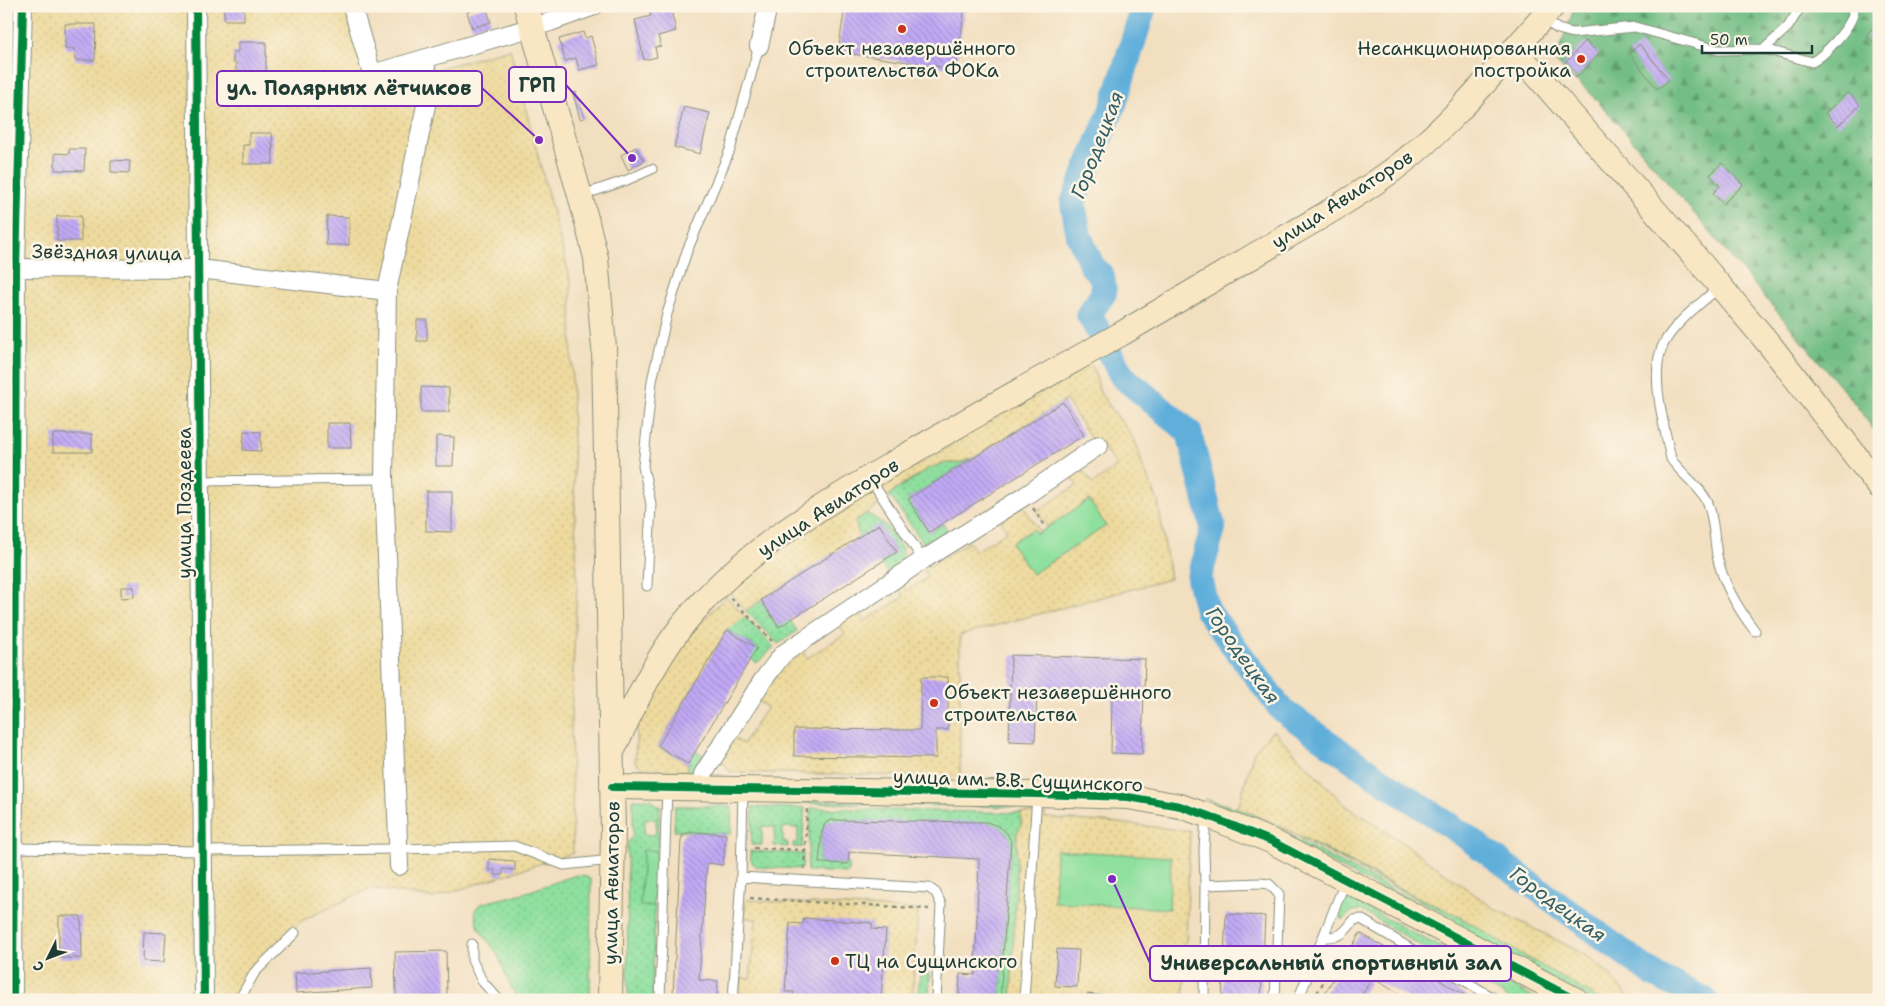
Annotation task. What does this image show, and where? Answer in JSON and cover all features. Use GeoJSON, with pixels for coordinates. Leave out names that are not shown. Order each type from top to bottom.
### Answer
{"type":"FeatureCollection","features":[{"type":"Feature","properties":{"kind":"main road","name":"улица Авиаторов"},"geometry":{"type":"LineString","coordinates":[[610,1000],[612,752],[632,710],[670,641],[695,610],[719,585],[759,551],[796,524],[869,478],[952,428],[1121,334],[1334,208],[1389,173],[1434,137],[1547,12]]}},
{"type":"Feature","properties":{"kind":"main road"},"geometry":{"type":"LineString","coordinates":[[529,17],[596,258],[604,348],[612,752]]}},
{"type":"Feature","properties":{"kind":"main road"},"geometry":{"type":"LineString","coordinates":[[1514,49],[1721,286],[1770,345],[1879,486]]}},
{"type":"Feature","properties":{"kind":"main road","name":"улица им. В.В. Сущинского"},"geometry":{"type":"LineString","coordinates":[[612,787],[1037,794],[1146,800],[1180,806],[1271,841],[1576,1000]]}},
{"type":"Feature","properties":{"kind":"street"},"geometry":{"type":"LineString","coordinates":[[12,1000],[11,268],[23,6]]}},
{"type":"Feature","properties":{"kind":"street","name":"улица Поздеева"},"geometry":{"type":"LineString","coordinates":[[196,6],[204,1000]]}},
{"type":"Feature","properties":{"kind":"street"},"geometry":{"type":"LineString","coordinates":[[352,6],[372,74],[425,59],[529,17],[594,6]]}},
{"type":"Feature","properties":{"kind":"street"},"geometry":{"type":"LineString","coordinates":[[759,46],[768,6]]}},
{"type":"Feature","properties":{"kind":"street"},"geometry":{"type":"LineString","coordinates":[[399,858],[384,479],[387,291],[429,91],[425,59]]}},
{"type":"Feature","properties":{"kind":"street","name":"Звёздная улица"},"geometry":{"type":"LineString","coordinates":[[11,268],[199,269],[387,291]]}},
{"type":"Feature","properties":{"kind":"street"},"geometry":{"type":"LineString","coordinates":[[703,789],[703,774],[763,680],[783,654],[923,560],[1025,496],[1098,445]]}},
{"type":"Feature","properties":{"kind":"lane"},"geometry":{"type":"LineString","coordinates":[[1764,49],[1788,27],[1801,6]]}},
{"type":"Feature","properties":{"kind":"lane"},"geometry":{"type":"LineString","coordinates":[[1547,12],[1558,29],[1573,33],[1635,27],[1718,50],[1764,49],[1812,62],[1821,58],[1842,33],[1853,14],[1852,6]]}},
{"type":"Feature","properties":{"kind":"lane"},"geometry":{"type":"LineString","coordinates":[[647,586],[651,504],[643,466],[652,381],[667,314],[687,251],[730,150],[759,46]]}},
{"type":"Feature","properties":{"kind":"lane"},"geometry":{"type":"LineString","coordinates":[[580,196],[627,180],[652,169]]}},
{"type":"Feature","properties":{"kind":"lane"},"geometry":{"type":"LineString","coordinates":[[1721,286],[1678,325],[1664,343],[1658,360],[1657,384],[1671,459],[1702,494],[1708,504],[1718,559],[1727,585],[1740,613],[1755,631]]}},
{"type":"Feature","properties":{"kind":"lane"},"geometry":{"type":"LineString","coordinates":[[869,478],[923,560]]}},
{"type":"Feature","properties":{"kind":"lane"},"geometry":{"type":"LineString","coordinates":[[200,481],[384,479]]}},
{"type":"Feature","properties":{"kind":"lane"},"geometry":{"type":"LineString","coordinates":[[660,1000],[667,788]]}},
{"type":"Feature","properties":{"kind":"lane"},"geometry":{"type":"LineString","coordinates":[[733,1000],[741,877],[743,790]]}},
{"type":"Feature","properties":{"kind":"lane"},"geometry":{"type":"LineString","coordinates":[[1024,1000],[1037,794]]}},
{"type":"Feature","properties":{"kind":"lane"},"geometry":{"type":"LineString","coordinates":[[1204,1000],[1204,850],[1206,815]]}},
{"type":"Feature","properties":{"kind":"lane"},"geometry":{"type":"LineString","coordinates":[[13,848],[202,851],[399,858],[514,846],[564,865],[612,860]]}},
{"type":"Feature","properties":{"kind":"lane"},"geometry":{"type":"LineString","coordinates":[[741,877],[929,888],[936,893],[941,904],[936,1000]]}},
{"type":"Feature","properties":{"kind":"lane"},"geometry":{"type":"LineString","coordinates":[[1298,1000],[1346,879]]}},
{"type":"Feature","properties":{"kind":"lane"},"geometry":{"type":"LineString","coordinates":[[1205,885],[1261,883],[1269,884],[1279,894],[1275,1000]]}},
{"type":"Feature","properties":{"kind":"lane"},"geometry":{"type":"LineString","coordinates":[[1323,937],[1335,937],[1343,934],[1354,920],[1360,919],[1497,1000]]}},
{"type":"Feature","properties":{"kind":"lane"},"geometry":{"type":"LineString","coordinates":[[238,1000],[255,972],[295,933]]}},
{"type":"Feature","properties":{"kind":"lane"},"geometry":{"type":"LineString","coordinates":[[472,944],[472,960],[482,981],[499,1000]]}},
{"type":"Feature","properties":{"kind":"path"},"geometry":{"type":"LineString","coordinates":[[1025,496],[1046,528]]}},
{"type":"Feature","properties":{"kind":"path"},"geometry":{"type":"LineString","coordinates":[[719,585],[783,654]]}},
{"type":"Feature","properties":{"kind":"path"},"geometry":{"type":"LineString","coordinates":[[803,880],[807,805]]}},
{"type":"Feature","properties":{"kind":"path"},"geometry":{"type":"LineString","coordinates":[[742,847],[805,850]]}},
{"type":"Feature","properties":{"kind":"path"},"geometry":{"type":"LineString","coordinates":[[740,897],[941,910]]}},
{"type":"Feature","properties":{"kind":"path"},"geometry":{"type":"LineString","coordinates":[[1313,1000],[1360,919]]}},
{"type":"Feature","properties":{"kind":"green space"},"geometry":{"type":"Polygon","coordinates":[[[1575,6],[1879,6],[1879,437],[1855,404],[1626,133],[1590,93],[1555,61],[1575,6]]]}},
{"type":"Feature","properties":{"kind":"green space"},"geometry":{"type":"Polygon","coordinates":[[[973,458],[908,499],[929,532],[943,524],[948,531],[927,543],[922,541],[889,495],[931,467],[946,463],[958,463],[973,458]]]}},
{"type":"Feature","properties":{"kind":"green space"},"geometry":{"type":"Polygon","coordinates":[[[1089,500],[1106,526],[1032,574],[1011,543],[1033,529],[1037,534],[1089,500]]]}},
{"type":"Feature","properties":{"kind":"green space"},"geometry":{"type":"Polygon","coordinates":[[[867,513],[885,525],[902,549],[903,561],[887,572],[880,563],[896,552],[859,537],[855,522],[867,513]]]}},
{"type":"Feature","properties":{"kind":"green space"},"geometry":{"type":"Polygon","coordinates":[[[761,600],[778,627],[790,620],[797,631],[778,644],[746,611],[761,600]]]}},
{"type":"Feature","properties":{"kind":"green space"},"geometry":{"type":"Polygon","coordinates":[[[745,617],[774,647],[757,663],[750,658],[756,647],[727,630],[745,617]]]}},
{"type":"Feature","properties":{"kind":"green space"},"geometry":{"type":"Polygon","coordinates":[[[695,751],[703,755],[692,772],[687,771],[688,764],[695,751]]]}},
{"type":"Feature","properties":{"kind":"green space"},"geometry":{"type":"Polygon","coordinates":[[[633,799],[652,799],[657,806],[660,806],[659,826],[656,826],[656,819],[645,819],[644,834],[655,835],[656,828],[659,828],[658,851],[643,851],[640,905],[655,906],[652,1000],[628,1000],[627,844],[633,835],[633,799]]]}},
{"type":"Feature","properties":{"kind":"green space"},"geometry":{"type":"Polygon","coordinates":[[[1204,799],[1238,808],[1278,825],[1409,893],[1457,915],[1601,1000],[1592,1000],[1452,925],[1455,919],[1278,826],[1204,799]]]}},
{"type":"Feature","properties":{"kind":"green space"},"geometry":{"type":"Polygon","coordinates":[[[754,800],[1026,804],[1029,807],[753,802],[754,800]]]}},
{"type":"Feature","properties":{"kind":"green space"},"geometry":{"type":"Polygon","coordinates":[[[675,806],[732,806],[731,834],[674,831],[675,806]]]}},
{"type":"Feature","properties":{"kind":"green space"},"geometry":{"type":"Polygon","coordinates":[[[753,807],[805,808],[802,847],[793,847],[793,843],[798,843],[798,828],[783,827],[783,842],[788,843],[788,847],[774,846],[775,827],[762,826],[762,845],[751,845],[753,807]]]}},
{"type":"Feature","properties":{"kind":"green space"},"geometry":{"type":"Polygon","coordinates":[[[811,808],[1021,813],[1021,827],[1017,833],[1011,1000],[1000,1000],[1011,841],[1007,833],[825,824],[822,832],[819,863],[848,864],[848,873],[807,871],[811,808]]]}},
{"type":"Feature","properties":{"kind":"green space"},"geometry":{"type":"Polygon","coordinates":[[[1282,832],[1448,919],[1446,923],[1280,836],[1282,832]]]}},
{"type":"Feature","properties":{"kind":"green space"},"geometry":{"type":"Polygon","coordinates":[[[643,850],[656,851],[653,906],[640,906],[643,850]]]}},
{"type":"Feature","properties":{"kind":"green space"},"geometry":{"type":"Polygon","coordinates":[[[1056,850],[1171,857],[1169,909],[1054,902],[1056,850]]]}},
{"type":"Feature","properties":{"kind":"green space"},"geometry":{"type":"Polygon","coordinates":[[[750,851],[803,854],[802,869],[756,866],[751,860],[750,851]]]}},
{"type":"Feature","properties":{"kind":"green space"},"geometry":{"type":"Polygon","coordinates":[[[576,875],[585,876],[591,880],[590,1000],[520,1000],[509,984],[495,951],[478,925],[475,910],[480,904],[524,893],[576,875]]]}},
{"type":"Feature","properties":{"kind":"green space"},"geometry":{"type":"Polygon","coordinates":[[[1346,897],[1539,1000],[1511,1000],[1361,910],[1352,911],[1342,919],[1338,912],[1346,897]]]}},
{"type":"Feature","properties":{"kind":"green space"},"geometry":{"type":"Polygon","coordinates":[[[920,974],[930,974],[929,995],[918,994],[920,974]]]}},
{"type":"Feature","properties":{"kind":"sand"},"geometry":{"type":"Polygon","coordinates":[[[6,6],[346,6],[360,54],[387,83],[510,49],[571,282],[577,584],[571,717],[573,853],[433,898],[371,888],[301,921],[230,1000],[6,1000],[6,6]]]}},
{"type":"Feature","properties":{"kind":"sand"},"geometry":{"type":"Polygon","coordinates":[[[1087,362],[1094,369],[1100,393],[1134,439],[1142,464],[1158,501],[1170,579],[960,635],[960,777],[730,772],[720,758],[732,737],[743,744],[767,707],[756,700],[784,664],[800,649],[807,658],[845,634],[838,624],[859,610],[865,621],[904,597],[898,586],[902,584],[907,591],[928,577],[924,570],[969,542],[976,551],[1007,531],[1001,521],[1023,506],[1040,532],[1036,534],[1033,529],[1032,574],[1106,526],[1089,500],[1048,527],[1037,511],[1077,485],[1070,474],[1080,467],[1093,484],[1117,466],[1103,447],[1093,442],[1066,400],[973,458],[958,463],[946,463],[931,467],[898,487],[877,506],[855,521],[859,537],[746,611],[729,593],[755,568],[812,526],[861,494],[885,483],[945,449],[1087,362]]]}},
{"type":"Feature","properties":{"kind":"sand"},"geometry":{"type":"Polygon","coordinates":[[[726,596],[745,617],[727,630],[658,746],[688,764],[687,771],[646,771],[635,762],[637,723],[679,648],[726,596]]]}},
{"type":"Feature","properties":{"kind":"sand"},"geometry":{"type":"Polygon","coordinates":[[[1273,730],[1345,805],[1405,844],[1492,907],[1591,959],[1609,974],[1631,1000],[1601,1000],[1457,915],[1409,893],[1278,825],[1238,808],[1254,751],[1273,730]]]}},
{"type":"Feature","properties":{"kind":"sand"},"geometry":{"type":"Polygon","coordinates":[[[1021,813],[1045,813],[1045,818],[1119,823],[1190,831],[1184,1000],[1011,1000],[1017,833],[1021,827],[1021,813]]]}},
{"type":"Feature","properties":{"kind":"sand"},"geometry":{"type":"Polygon","coordinates":[[[746,900],[918,910],[912,1000],[739,1000],[741,978],[750,979],[756,919],[744,918],[746,900]]]}},
{"type":"Feature","properties":{"kind":"building"},"geometry":{"type":"Polygon","coordinates":[[[244,6],[244,20],[224,20],[224,7],[244,6]]]}},
{"type":"Feature","properties":{"kind":"building"},"geometry":{"type":"Polygon","coordinates":[[[486,6],[491,22],[472,28],[467,12],[486,6]]]}},
{"type":"Feature","properties":{"kind":"building"},"geometry":{"type":"Polygon","coordinates":[[[670,6],[676,31],[658,36],[661,46],[655,47],[657,57],[644,60],[635,20],[651,16],[649,11],[670,6]]]}},
{"type":"Feature","properties":{"kind":"building","name":"Объект незавершённого строительства ФОКа"},"geometry":{"type":"Polygon","coordinates":[[[845,6],[965,6],[956,69],[838,52],[845,6]]]}},
{"type":"Feature","properties":{"kind":"building"},"geometry":{"type":"Polygon","coordinates":[[[1879,22],[1879,47],[1866,35],[1879,22]]]}},
{"type":"Feature","properties":{"kind":"building"},"geometry":{"type":"Polygon","coordinates":[[[65,24],[96,24],[95,60],[75,60],[75,49],[65,49],[65,24]]]}},
{"type":"Feature","properties":{"kind":"building"},"geometry":{"type":"Polygon","coordinates":[[[583,32],[585,38],[591,36],[599,65],[579,70],[576,58],[565,61],[559,39],[583,32]]]}},
{"type":"Feature","properties":{"kind":"building","name":"Несанкционированная постройка"},"geometry":{"type":"Polygon","coordinates":[[[1586,41],[1599,54],[1576,78],[1563,65],[1586,41]]]}},
{"type":"Feature","properties":{"kind":"building"},"geometry":{"type":"Polygon","coordinates":[[[238,42],[266,42],[266,74],[236,74],[233,52],[238,52],[238,42]]]}},
{"type":"Feature","properties":{"kind":"building"},"geometry":{"type":"Polygon","coordinates":[[[1640,44],[1669,80],[1657,89],[1629,53],[1640,44]]]}},
{"type":"Feature","properties":{"kind":"building"},"geometry":{"type":"Polygon","coordinates":[[[576,92],[584,118],[580,119],[573,93],[576,92]]]}},
{"type":"Feature","properties":{"kind":"building"},"geometry":{"type":"Polygon","coordinates":[[[1848,92],[1860,105],[1838,126],[1825,113],[1848,92]]]}},
{"type":"Feature","properties":{"kind":"building"},"geometry":{"type":"Polygon","coordinates":[[[684,107],[710,113],[700,154],[674,147],[684,107]]]}},
{"type":"Feature","properties":{"kind":"building"},"geometry":{"type":"Polygon","coordinates":[[[249,133],[272,133],[273,164],[243,164],[243,145],[249,145],[249,133]]]}},
{"type":"Feature","properties":{"kind":"building"},"geometry":{"type":"Polygon","coordinates":[[[636,147],[644,161],[628,170],[621,155],[636,147]]]}},
{"type":"Feature","properties":{"kind":"building"},"geometry":{"type":"Polygon","coordinates":[[[69,149],[85,149],[84,171],[55,170],[55,153],[69,154],[69,149]]]}},
{"type":"Feature","properties":{"kind":"building"},"geometry":{"type":"Polygon","coordinates":[[[111,160],[130,161],[129,173],[111,172],[111,160]]]}},
{"type":"Feature","properties":{"kind":"building"},"geometry":{"type":"Polygon","coordinates":[[[1722,163],[1743,185],[1723,204],[1713,193],[1720,186],[1710,175],[1722,163]]]}},
{"type":"Feature","properties":{"kind":"building"},"geometry":{"type":"Polygon","coordinates":[[[57,216],[81,216],[81,241],[57,241],[57,216]]]}},
{"type":"Feature","properties":{"kind":"building"},"geometry":{"type":"Polygon","coordinates":[[[327,216],[349,217],[349,245],[326,245],[327,216]]]}},
{"type":"Feature","properties":{"kind":"building"},"geometry":{"type":"Polygon","coordinates":[[[417,320],[427,320],[427,341],[417,341],[417,320]]]}},
{"type":"Feature","properties":{"kind":"building"},"geometry":{"type":"Polygon","coordinates":[[[421,387],[449,388],[449,412],[421,412],[421,387]]]}},
{"type":"Feature","properties":{"kind":"building"},"geometry":{"type":"Polygon","coordinates":[[[1063,402],[1084,435],[929,532],[908,499],[1063,402]]]}},
{"type":"Feature","properties":{"kind":"building"},"geometry":{"type":"Polygon","coordinates":[[[327,423],[350,423],[351,448],[327,448],[327,423]]]}},
{"type":"Feature","properties":{"kind":"building"},"geometry":{"type":"Polygon","coordinates":[[[244,431],[261,432],[261,451],[243,450],[244,431]]]}},
{"type":"Feature","properties":{"kind":"building"},"geometry":{"type":"Polygon","coordinates":[[[53,434],[92,434],[92,452],[53,452],[53,434]]]}},
{"type":"Feature","properties":{"kind":"building"},"geometry":{"type":"Polygon","coordinates":[[[436,436],[454,437],[453,466],[436,466],[436,436]]]}},
{"type":"Feature","properties":{"kind":"building"},"geometry":{"type":"Polygon","coordinates":[[[426,491],[452,491],[452,532],[426,531],[426,491]]]}},
{"type":"Feature","properties":{"kind":"building"},"geometry":{"type":"Polygon","coordinates":[[[879,524],[897,552],[779,627],[761,600],[879,524]]]}},
{"type":"Feature","properties":{"kind":"building"},"geometry":{"type":"Polygon","coordinates":[[[121,587],[134,587],[134,597],[121,598],[121,587]]]}},
{"type":"Feature","properties":{"kind":"building"},"geometry":{"type":"Polygon","coordinates":[[[727,630],[757,648],[688,764],[658,746],[727,630]]]}},
{"type":"Feature","properties":{"kind":"building"},"geometry":{"type":"Polygon","coordinates":[[[1011,655],[1145,659],[1142,754],[1111,753],[1112,696],[1037,694],[1035,742],[1009,741],[1011,655]]]}},
{"type":"Feature","properties":{"kind":"building","name":"Объект незавершённого строительства"},"geometry":{"type":"Polygon","coordinates":[[[921,677],[948,677],[948,730],[936,730],[936,758],[794,756],[794,729],[920,730],[921,677]]]}},
{"type":"Feature","properties":{"kind":"building"},"geometry":{"type":"Polygon","coordinates":[[[830,820],[987,822],[1000,827],[1007,833],[1011,841],[1000,1000],[959,1000],[960,974],[975,975],[979,859],[849,852],[848,864],[819,863],[822,832],[825,824],[830,820]]]}},
{"type":"Feature","properties":{"kind":"building"},"geometry":{"type":"Polygon","coordinates":[[[695,832],[726,834],[723,865],[707,863],[699,980],[718,981],[717,1000],[674,1000],[673,995],[681,840],[683,835],[695,832]]]}},
{"type":"Feature","properties":{"kind":"building"},"geometry":{"type":"Polygon","coordinates":[[[489,859],[515,861],[515,870],[503,869],[503,875],[495,875],[495,870],[489,870],[489,859]]]}},
{"type":"Feature","properties":{"kind":"building"},"geometry":{"type":"Polygon","coordinates":[[[1226,914],[1265,916],[1261,1000],[1222,999],[1226,914]]]}},
{"type":"Feature","properties":{"kind":"building"},"geometry":{"type":"Polygon","coordinates":[[[59,916],[81,916],[82,958],[59,958],[59,916]]]}},
{"type":"Feature","properties":{"kind":"building","name":"ТЦ на Сущинского"},"geometry":{"type":"Polygon","coordinates":[[[804,918],[872,923],[872,929],[886,930],[881,1000],[793,998],[794,992],[785,992],[790,923],[803,924],[804,918]]]}},
{"type":"Feature","properties":{"kind":"building"},"geometry":{"type":"Polygon","coordinates":[[[144,932],[166,933],[164,962],[143,961],[144,932]]]}},
{"type":"Feature","properties":{"kind":"building"},"geometry":{"type":"Polygon","coordinates":[[[1360,933],[1473,1000],[1410,1000],[1372,978],[1359,1000],[1321,1000],[1360,933]]]}},
{"type":"Feature","properties":{"kind":"building"},"geometry":{"type":"Polygon","coordinates":[[[1057,949],[1079,950],[1077,987],[1055,986],[1057,949]]]}},
{"type":"Feature","properties":{"kind":"building"},"geometry":{"type":"Polygon","coordinates":[[[446,951],[447,996],[396,997],[395,952],[446,951]]]}},
{"type":"Feature","properties":{"kind":"building"},"geometry":{"type":"Polygon","coordinates":[[[371,968],[372,988],[296,993],[295,973],[371,968]]]}},
{"type":"Feature","properties":{"kind":"building"},"geometry":{"type":"Polygon","coordinates":[[[1087,994],[1107,996],[1107,1000],[1087,1000],[1087,994]]]}},
{"type":"Feature","properties":{"kind":"waterway","name":"Городецкая"},"geometry":{"type":"LineString","coordinates":[[1144,6],[1114,104],[1073,203],[1079,236],[1092,266],[1102,276],[1104,293],[1089,314],[1122,376],[1189,432],[1213,528],[1199,578],[1207,610],[1281,709],[1365,769],[1461,833],[1653,974],[1705,1000]]}},
{"type":"Feature","properties":{"kind":"cycle path"},"geometry":{"type":"LineString","coordinates":[[13,1000],[16,267],[23,6]]}},
{"type":"Feature","properties":{"kind":"cycle path"},"geometry":{"type":"LineString","coordinates":[[196,6],[204,1000]]}},
{"type":"Feature","properties":{"kind":"cycle path"},"geometry":{"type":"LineString","coordinates":[[612,787],[1128,797],[1180,806],[1271,841],[1576,1000]]}},
{"type":"Feature","properties":{"kind":"place","name":"Объект незавершённого строительства ФОКа"},"geometry":{"type":"Point","coordinates":[902,29]}},
{"type":"Feature","properties":{"kind":"place","name":"Несанкционированная постройка"},"geometry":{"type":"Point","coordinates":[1581,59]}},
{"type":"Feature","properties":{"kind":"place","name":"ул. Полярных лётчиков"},"geometry":{"type":"Point","coordinates":[539,140]}},
{"type":"Feature","properties":{"kind":"place","name":"ГРП"},"geometry":{"type":"Point","coordinates":[632,158]}},
{"type":"Feature","properties":{"kind":"place","name":"Объект незавершённого строительства"},"geometry":{"type":"Point","coordinates":[934,703]}},
{"type":"Feature","properties":{"kind":"place","name":"Универсальный спортивный зал"},"geometry":{"type":"Point","coordinates":[1112,879]}},
{"type":"Feature","properties":{"kind":"place","name":"ТЦ на Сущинского"},"geometry":{"type":"Point","coordinates":[835,961]}}]}
